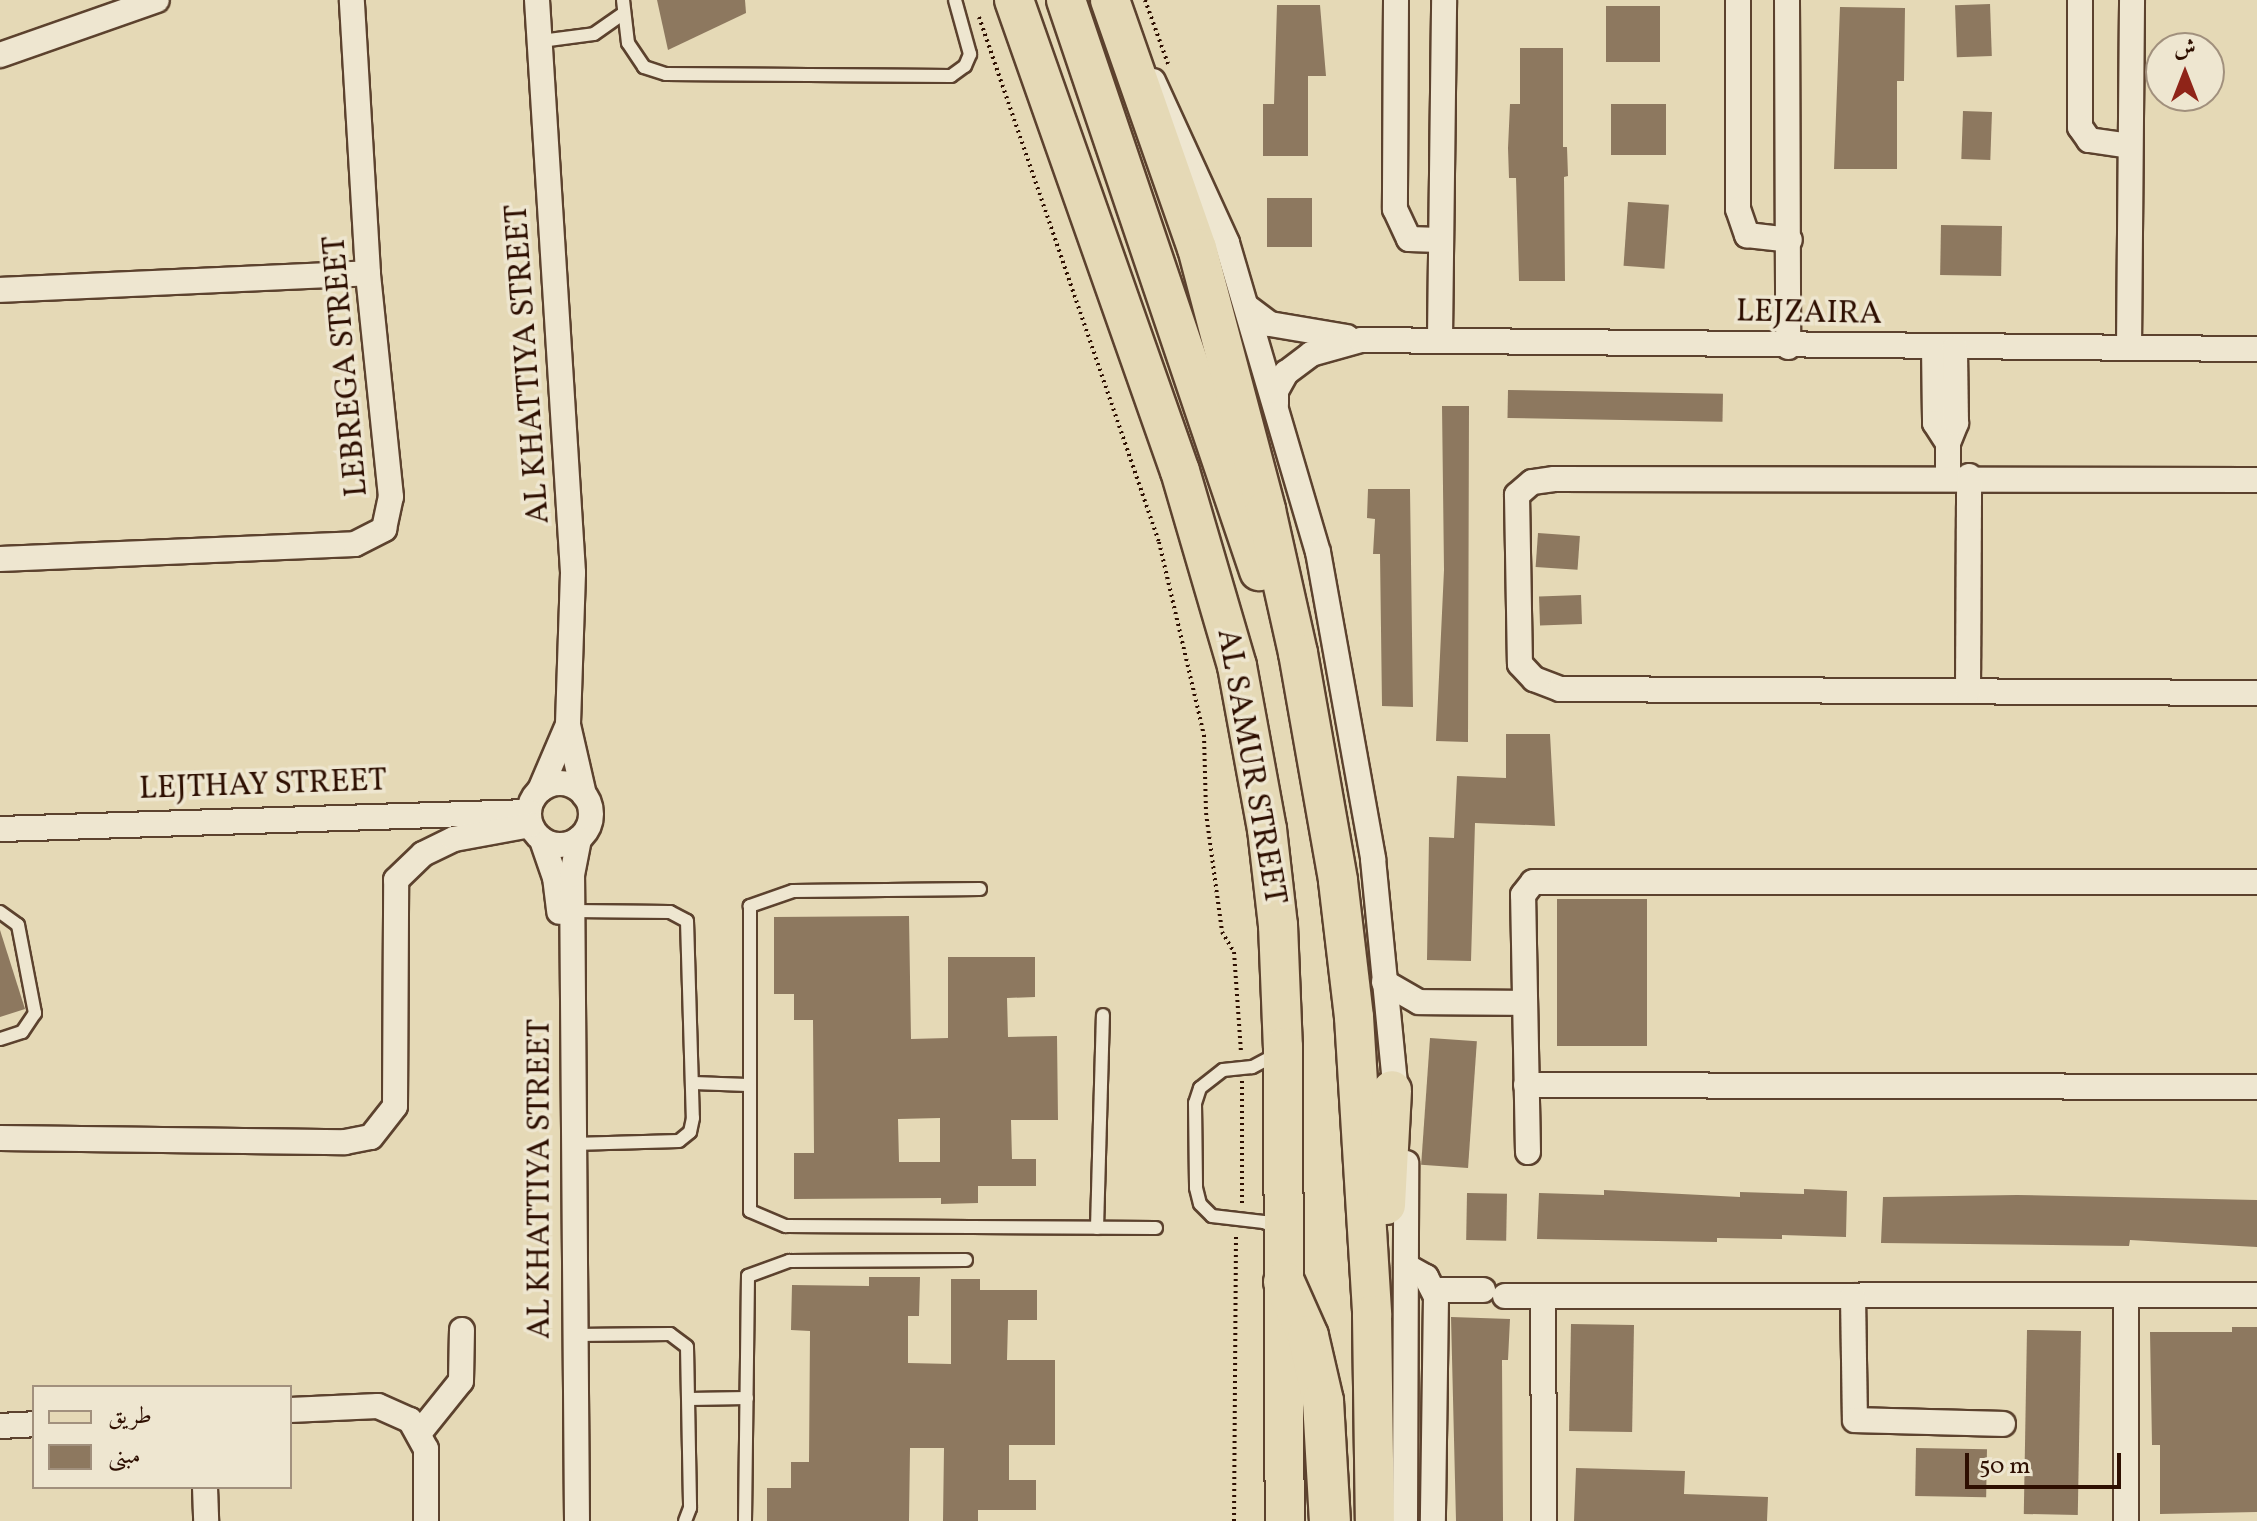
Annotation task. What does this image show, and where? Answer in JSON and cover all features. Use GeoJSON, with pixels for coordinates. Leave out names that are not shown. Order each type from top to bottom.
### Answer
{"type":"FeatureCollection","features":[{"type":"Feature","properties":{"kind":"highway"},"geometry":{"type":"LineString","coordinates":[[1284,1282],[1308,1336],[1323,1401],[1330,1521]]}},
{"type":"Feature","properties":{"kind":"main road","name":"AL SAMUR STREET"},"geometry":{"type":"LineString","coordinates":[[1014,0],[1180,471],[1237,666],[1272,870],[1283,1047],[1285,1521]]}},
{"type":"Feature","properties":{"kind":"main road"},"geometry":{"type":"LineString","coordinates":[[1066,0],[1252,555],[1298,653]]}},
{"type":"Feature","properties":{"kind":"main road","name":"AL SAMUR STREET"},"geometry":{"type":"LineString","coordinates":[[1115,7],[1197,248],[1298,653],[1338,881],[1354,1017],[1372,1315],[1375,1521]]}},
{"type":"Feature","properties":{"kind":"main road"},"geometry":{"type":"LineString","coordinates":[[1372,1315],[1385,1230],[1392,1090]]}},
{"type":"Feature","properties":{"kind":"street"},"geometry":{"type":"LineString","coordinates":[[0,55],[157,0]]}},
{"type":"Feature","properties":{"kind":"street","name":"LEBREGA STREET"},"geometry":{"type":"LineString","coordinates":[[0,559],[355,544],[376,537],[391,509],[368,273],[352,0]]}},
{"type":"Feature","properties":{"kind":"street","name":"AL KHATTIYA STREET"},"geometry":{"type":"LineString","coordinates":[[537,0],[573,560],[568,725],[584,795]]}},
{"type":"Feature","properties":{"kind":"street"},"geometry":{"type":"LineString","coordinates":[[1396,0],[1395,209],[1409,239],[1440,240]]}},
{"type":"Feature","properties":{"kind":"street"},"geometry":{"type":"LineString","coordinates":[[1440,338],[1444,0]]}},
{"type":"Feature","properties":{"kind":"street"},"geometry":{"type":"LineString","coordinates":[[1738,0],[1738,209],[1747,235],[1790,240]]}},
{"type":"Feature","properties":{"kind":"street"},"geometry":{"type":"LineString","coordinates":[[1787,0],[1788,347]]}},
{"type":"Feature","properties":{"kind":"street"},"geometry":{"type":"LineString","coordinates":[[2080,0],[2080,127],[2089,140],[2130,146]]}},
{"type":"Feature","properties":{"kind":"street"},"geometry":{"type":"LineString","coordinates":[[2129,348],[2132,0]]}},
{"type":"Feature","properties":{"kind":"street","name":"AL SAMUR STREET"},"geometry":{"type":"LineString","coordinates":[[1115,7],[1209,196],[1246,306],[1318,552],[1346,695],[1373,859],[1392,1090],[1405,1137],[1405,1521]]}},
{"type":"Feature","properties":{"kind":"street"},"geometry":{"type":"LineString","coordinates":[[0,290],[368,273]]}},
{"type":"Feature","properties":{"kind":"street","name":"LEJZAIRA"},"geometry":{"type":"LineString","coordinates":[[1246,306],[1270,324],[1361,340]]}},
{"type":"Feature","properties":{"kind":"street","name":"LEJZAIRA"},"geometry":{"type":"LineString","coordinates":[[1276,408],[1276,391],[1286,373],[1328,345],[1361,340],[1440,338],[1788,347],[2257,349]]}},
{"type":"Feature","properties":{"kind":"street"},"geometry":{"type":"LineString","coordinates":[[1945,348],[1935,423],[1948,443],[1958,476],[1968,691]]}},
{"type":"Feature","properties":{"kind":"street"},"geometry":{"type":"LineString","coordinates":[[2257,480],[1958,476],[1532,482],[1517,495],[1520,664],[1534,679],[1560,689],[2257,693]]}},
{"type":"Feature","properties":{"kind":"street","name":"AL KHATTIYA STREET"},"geometry":{"type":"LineString","coordinates":[[540,790],[568,725]]}},
{"type":"Feature","properties":{"kind":"street"},"geometry":{"type":"LineString","coordinates":[[0,1138],[345,1142],[371,1137],[395,1106],[396,880],[423,854],[454,839],[534,826],[561,846],[579,839],[590,823],[584,795],[558,783],[540,790],[534,826]]}},
{"type":"Feature","properties":{"kind":"street","name":"AL KHATTIYA STREET"},"geometry":{"type":"LineString","coordinates":[[534,826],[559,908],[560,1521]]}},
{"type":"Feature","properties":{"kind":"street","name":"LEJTHAY STREET"},"geometry":{"type":"LineString","coordinates":[[0,829],[534,826]]}},
{"type":"Feature","properties":{"kind":"street","name":"AL KHATTIYA STREET"},"geometry":{"type":"LineString","coordinates":[[577,1521],[573,1335],[572,875],[579,839]]}},
{"type":"Feature","properties":{"kind":"street"},"geometry":{"type":"LineString","coordinates":[[1528,1152],[1523,895],[1533,882],[1549,879],[2257,882]]}},
{"type":"Feature","properties":{"kind":"street"},"geometry":{"type":"LineString","coordinates":[[1384,982],[1419,1002],[1525,1003]]}},
{"type":"Feature","properties":{"kind":"street"},"geometry":{"type":"LineString","coordinates":[[1388,1034],[1419,1002]]}},
{"type":"Feature","properties":{"kind":"street"},"geometry":{"type":"LineString","coordinates":[[1526,1085],[2257,1087]]}},
{"type":"Feature","properties":{"kind":"street"},"geometry":{"type":"LineString","coordinates":[[1406,1266],[1426,1277],[1434,1290],[1433,1521]]}},
{"type":"Feature","properties":{"kind":"street"},"geometry":{"type":"LineString","coordinates":[[1434,1290],[1543,1296],[2257,1295]]}},
{"type":"Feature","properties":{"kind":"street"},"geometry":{"type":"LineString","coordinates":[[2126,1295],[2126,1521]]}},
{"type":"Feature","properties":{"kind":"street"},"geometry":{"type":"LineString","coordinates":[[1543,1296],[1544,1521]]}},
{"type":"Feature","properties":{"kind":"street"},"geometry":{"type":"LineString","coordinates":[[1853,1296],[1855,1420],[2003,1424]]}},
{"type":"Feature","properties":{"kind":"street"},"geometry":{"type":"LineString","coordinates":[[420,1432],[461,1381],[462,1330]]}},
{"type":"Feature","properties":{"kind":"street"},"geometry":{"type":"LineString","coordinates":[[292,1410],[378,1406],[403,1415],[420,1432],[426,1449],[426,1521]]}},
{"type":"Feature","properties":{"kind":"street"},"geometry":{"type":"LineString","coordinates":[[0,1426],[32,1424]]}},
{"type":"Feature","properties":{"kind":"street"},"geometry":{"type":"LineString","coordinates":[[205,1489],[206,1521]]}},
{"type":"Feature","properties":{"kind":"lane"},"geometry":{"type":"LineString","coordinates":[[623,7],[628,43],[644,67],[666,74],[951,76],[965,66],[970,54],[955,0]]}},
{"type":"Feature","properties":{"kind":"lane"},"geometry":{"type":"LineString","coordinates":[[541,41],[594,34],[623,7]]}},
{"type":"Feature","properties":{"kind":"lane"},"geometry":{"type":"LineString","coordinates":[[980,889],[793,891],[750,906],[750,1211],[786,1226],[1156,1228]]}},
{"type":"Feature","properties":{"kind":"lane"},"geometry":{"type":"LineString","coordinates":[[573,911],[670,912],[687,921],[693,1083],[693,1125],[679,1141],[573,1144]]}},
{"type":"Feature","properties":{"kind":"lane"},"geometry":{"type":"LineString","coordinates":[[0,912],[18,925],[35,1013],[22,1032],[0,1039]]}},
{"type":"Feature","properties":{"kind":"lane"},"geometry":{"type":"LineString","coordinates":[[1097,1228],[1103,1015]]}},
{"type":"Feature","properties":{"kind":"lane"},"geometry":{"type":"LineString","coordinates":[[1283,1047],[1269,1060],[1214,1074],[1200,1088],[1195,1103],[1197,1196],[1212,1216],[1264,1222],[1284,1231]]}},
{"type":"Feature","properties":{"kind":"lane"},"geometry":{"type":"LineString","coordinates":[[693,1083],[748,1085]]}},
{"type":"Feature","properties":{"kind":"lane"},"geometry":{"type":"LineString","coordinates":[[745,1521],[748,1276],[789,1261],[966,1260]]}},
{"type":"Feature","properties":{"kind":"lane"},"geometry":{"type":"LineString","coordinates":[[573,1335],[677,1336],[689,1354],[685,1521]]}},
{"type":"Feature","properties":{"kind":"lane"},"geometry":{"type":"LineString","coordinates":[[689,1399],[747,1398]]}},
{"type":"Feature","properties":{"kind":"path"},"geometry":{"type":"LineString","coordinates":[[977,14],[1159,542],[1204,735],[1206,813],[1222,932],[1234,952],[1242,1069],[1234,1521]]}},
{"type":"Feature","properties":{"kind":"building"},"geometry":{"type":"Polygon","coordinates":[[[657,0],[745,0],[746,13],[668,50],[657,0]]]}},
{"type":"Feature","properties":{"kind":"building"},"geometry":{"type":"Polygon","coordinates":[[[1990,4],[1992,56],[1957,57],[1955,5],[1990,4]]]}},
{"type":"Feature","properties":{"kind":"building"},"geometry":{"type":"Polygon","coordinates":[[[1277,5],[1320,5],[1326,76],[1308,76],[1308,156],[1263,156],[1263,104],[1274,104],[1277,5]]]}},
{"type":"Feature","properties":{"kind":"building"},"geometry":{"type":"Polygon","coordinates":[[[1606,6],[1660,6],[1660,62],[1606,62],[1606,6]]]}},
{"type":"Feature","properties":{"kind":"building"},"geometry":{"type":"Polygon","coordinates":[[[1840,7],[1905,8],[1904,81],[1897,81],[1897,169],[1834,169],[1840,7]]]}},
{"type":"Feature","properties":{"kind":"building"},"geometry":{"type":"Polygon","coordinates":[[[1520,48],[1563,48],[1563,147],[1567,147],[1568,176],[1564,177],[1565,281],[1519,281],[1516,178],[1509,178],[1508,148],[1510,104],[1520,104],[1520,48]]]}},
{"type":"Feature","properties":{"kind":"building"},"geometry":{"type":"Polygon","coordinates":[[[1611,104],[1666,104],[1666,155],[1611,155],[1611,104]]]}},
{"type":"Feature","properties":{"kind":"building"},"geometry":{"type":"Polygon","coordinates":[[[1963,111],[1992,112],[1990,160],[1961,159],[1963,111]]]}},
{"type":"Feature","properties":{"kind":"building"},"geometry":{"type":"Polygon","coordinates":[[[1267,198],[1312,198],[1312,247],[1267,247],[1267,198]]]}},
{"type":"Feature","properties":{"kind":"building"},"geometry":{"type":"Polygon","coordinates":[[[1628,202],[1669,205],[1664,269],[1624,266],[1628,202]]]}},
{"type":"Feature","properties":{"kind":"building"},"geometry":{"type":"Polygon","coordinates":[[[1941,225],[2002,226],[2001,276],[1940,275],[1941,225]]]}},
{"type":"Feature","properties":{"kind":"building"},"geometry":{"type":"Polygon","coordinates":[[[1508,390],[1723,394],[1722,422],[1508,418],[1508,390]]]}},
{"type":"Feature","properties":{"kind":"building"},"geometry":{"type":"Polygon","coordinates":[[[1442,406],[1469,406],[1468,742],[1436,741],[1444,570],[1442,406]]]}},
{"type":"Feature","properties":{"kind":"building"},"geometry":{"type":"Polygon","coordinates":[[[1368,489],[1410,489],[1413,707],[1382,706],[1380,554],[1373,554],[1375,519],[1367,518],[1368,489]]]}},
{"type":"Feature","properties":{"kind":"building"},"geometry":{"type":"Polygon","coordinates":[[[1538,533],[1580,536],[1578,570],[1536,567],[1538,533]]]}},
{"type":"Feature","properties":{"kind":"building"},"geometry":{"type":"Polygon","coordinates":[[[1581,595],[1582,624],[1540,625],[1539,596],[1581,595]]]}},
{"type":"Feature","properties":{"kind":"building"},"geometry":{"type":"Polygon","coordinates":[[[1506,734],[1550,734],[1555,826],[1475,823],[1471,961],[1427,960],[1429,837],[1454,838],[1457,776],[1506,778],[1506,734]]]}},
{"type":"Feature","properties":{"kind":"building"},"geometry":{"type":"Polygon","coordinates":[[[1557,899],[1647,899],[1647,1046],[1557,1046],[1557,899]]]}},
{"type":"Feature","properties":{"kind":"building"},"geometry":{"type":"Polygon","coordinates":[[[909,916],[911,1039],[948,1038],[948,957],[1035,957],[1035,997],[1007,998],[1008,1037],[1057,1036],[1058,1120],[1011,1120],[1012,1159],[1036,1159],[1036,1186],[978,1186],[978,1203],[941,1204],[941,1198],[794,1199],[794,1153],[814,1153],[813,1020],[794,1020],[794,994],[774,994],[774,917],[909,916]],[[940,1118],[898,1119],[899,1162],[940,1162],[940,1118]]]}},
{"type":"Feature","properties":{"kind":"building"},"geometry":{"type":"Polygon","coordinates":[[[0,930],[25,1009],[0,1017],[0,930]]]}},
{"type":"Feature","properties":{"kind":"building"},"geometry":{"type":"Polygon","coordinates":[[[1430,1038],[1477,1041],[1468,1168],[1421,1165],[1430,1038]]]}},
{"type":"Feature","properties":{"kind":"building"},"geometry":{"type":"Polygon","coordinates":[[[1804,1189],[1847,1191],[1846,1237],[1782,1235],[1782,1239],[1717,1238],[1717,1242],[1537,1239],[1539,1193],[1604,1195],[1604,1190],[1740,1197],[1740,1192],[1804,1194],[1804,1189]]]}},
{"type":"Feature","properties":{"kind":"building"},"geometry":{"type":"Polygon","coordinates":[[[1467,1193],[1507,1194],[1506,1241],[1466,1240],[1467,1193]]]}},
{"type":"Feature","properties":{"kind":"building"},"geometry":{"type":"Polygon","coordinates":[[[2017,1195],[2257,1200],[2257,1247],[2130,1240],[2129,1246],[1881,1243],[1883,1197],[2017,1195]]]}},
{"type":"Feature","properties":{"kind":"building"},"geometry":{"type":"Polygon","coordinates":[[[869,1277],[920,1277],[919,1316],[908,1316],[908,1363],[951,1364],[951,1279],[980,1279],[980,1290],[1037,1290],[1037,1320],[1008,1320],[1007,1360],[1055,1360],[1055,1445],[1009,1445],[1009,1480],[1036,1480],[1036,1510],[978,1510],[978,1521],[943,1521],[944,1448],[910,1448],[909,1521],[767,1521],[767,1488],[791,1488],[791,1462],[809,1462],[810,1331],[791,1330],[792,1285],[869,1286],[869,1277]]]}},
{"type":"Feature","properties":{"kind":"building"},"geometry":{"type":"Polygon","coordinates":[[[1451,1317],[1510,1319],[1508,1360],[1502,1360],[1503,1521],[1456,1521],[1451,1317]]]}},
{"type":"Feature","properties":{"kind":"building"},"geometry":{"type":"Polygon","coordinates":[[[1571,1324],[1634,1325],[1632,1432],[1569,1431],[1571,1324]]]}},
{"type":"Feature","properties":{"kind":"building"},"geometry":{"type":"Polygon","coordinates":[[[2232,1327],[2257,1327],[2257,1512],[2160,1514],[2160,1445],[2152,1445],[2150,1332],[2232,1332],[2232,1327]]]}},
{"type":"Feature","properties":{"kind":"building"},"geometry":{"type":"Polygon","coordinates":[[[2027,1330],[2081,1331],[2078,1515],[2024,1514],[2027,1330]]]}},
{"type":"Feature","properties":{"kind":"building"},"geometry":{"type":"Polygon","coordinates":[[[1916,1448],[1987,1449],[1986,1497],[1915,1496],[1916,1448]]]}},
{"type":"Feature","properties":{"kind":"building"},"geometry":{"type":"Polygon","coordinates":[[[1576,1468],[1685,1471],[1684,1494],[1768,1497],[1767,1521],[1574,1521],[1576,1468]]]}}]}
